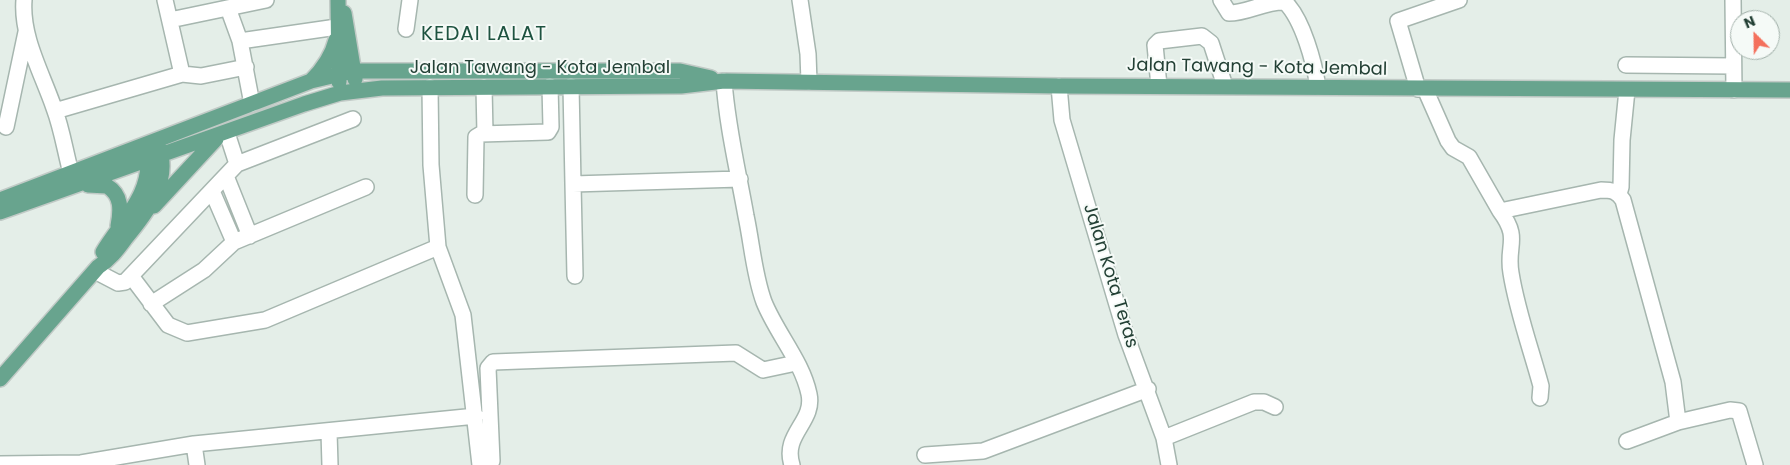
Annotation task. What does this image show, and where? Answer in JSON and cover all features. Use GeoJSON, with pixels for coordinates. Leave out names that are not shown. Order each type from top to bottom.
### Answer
{"type":"FeatureCollection","features":[{"type":"Feature","properties":{"kind":"main road"},"geometry":{"type":"LineString","coordinates":[[339,0],[346,72],[340,93]]}},
{"type":"Feature","properties":{"kind":"main road"},"geometry":{"type":"LineString","coordinates":[[341,31],[376,70]]}},
{"type":"Feature","properties":{"kind":"main road"},"geometry":{"type":"LineString","coordinates":[[311,81],[319,73],[341,31]]}},
{"type":"Feature","properties":{"kind":"main road","name":"Jalan Tawang - Kota Jembal"},"geometry":{"type":"LineString","coordinates":[[75,179],[150,143],[311,81],[346,72],[376,70],[680,71],[724,81]]}},
{"type":"Feature","properties":{"kind":"main road"},"geometry":{"type":"LineString","coordinates":[[346,72],[357,90]]}},
{"type":"Feature","properties":{"kind":"main road","name":"Jalan Tawang - Kota Jembal"},"geometry":{"type":"LineString","coordinates":[[75,179],[155,159],[340,93],[357,90],[484,86],[681,86],[724,81],[1059,86],[1790,90]]}},
{"type":"Feature","properties":{"kind":"main road"},"geometry":{"type":"LineString","coordinates":[[0,379],[97,269],[112,257],[148,212],[223,134]]}},
{"type":"Feature","properties":{"kind":"main road"},"geometry":{"type":"LineString","coordinates":[[148,212],[161,177],[150,143]]}},
{"type":"Feature","properties":{"kind":"main road"},"geometry":{"type":"LineString","coordinates":[[97,269],[100,257],[135,204],[146,183],[155,159]]}},
{"type":"Feature","properties":{"kind":"main road"},"geometry":{"type":"LineString","coordinates":[[0,200],[75,179],[107,186],[113,189],[120,204],[117,230]]}},
{"type":"Feature","properties":{"kind":"main road"},"geometry":{"type":"LineString","coordinates":[[0,212],[75,179]]}},
{"type":"Feature","properties":{"kind":"street"},"geometry":{"type":"LineString","coordinates":[[24,0],[23,12],[26,32],[55,110],[75,179]]}},
{"type":"Feature","properties":{"kind":"street"},"geometry":{"type":"LineString","coordinates":[[165,0],[182,74]]}},
{"type":"Feature","properties":{"kind":"street"},"geometry":{"type":"LineString","coordinates":[[170,20],[266,0]]}},
{"type":"Feature","properties":{"kind":"street"},"geometry":{"type":"LineString","coordinates":[[406,28],[410,0]]}},
{"type":"Feature","properties":{"kind":"street"},"geometry":{"type":"LineString","coordinates":[[800,0],[808,54],[809,82]]}},
{"type":"Feature","properties":{"kind":"street"},"geometry":{"type":"LineString","coordinates":[[1221,0],[1229,14],[1240,13],[1276,2],[1285,2],[1291,8],[1307,45],[1318,87]]}},
{"type":"Feature","properties":{"kind":"street"},"geometry":{"type":"LineString","coordinates":[[1459,0],[1430,5],[1398,21],[1422,89],[1448,141],[1453,148],[1469,157],[1507,220],[1512,233],[1511,273],[1541,386],[1540,398]]}},
{"type":"Feature","properties":{"kind":"street"},"geometry":{"type":"LineString","coordinates":[[1733,0],[1734,90]]}},
{"type":"Feature","properties":{"kind":"street"},"geometry":{"type":"LineString","coordinates":[[228,8],[240,41],[252,104]]}},
{"type":"Feature","properties":{"kind":"street"},"geometry":{"type":"LineString","coordinates":[[240,41],[341,31]]}},
{"type":"Feature","properties":{"kind":"street"},"geometry":{"type":"LineString","coordinates":[[6,127],[26,32]]}},
{"type":"Feature","properties":{"kind":"street"},"geometry":{"type":"LineString","coordinates":[[1159,86],[1155,45],[1159,41],[1202,36],[1211,43],[1225,86]]}},
{"type":"Feature","properties":{"kind":"street"},"geometry":{"type":"LineString","coordinates":[[1626,65],[1733,66]]}},
{"type":"Feature","properties":{"kind":"street"},"geometry":{"type":"LineString","coordinates":[[55,110],[182,74],[201,76],[246,67]]}},
{"type":"Feature","properties":{"kind":"street"},"geometry":{"type":"LineString","coordinates":[[724,81],[729,121],[761,292],[796,363],[809,394],[811,404],[790,446],[792,465]]}},
{"type":"Feature","properties":{"kind":"street"},"geometry":{"type":"LineString","coordinates":[[484,86],[485,134]]}},
{"type":"Feature","properties":{"kind":"street"},"geometry":{"type":"LineString","coordinates":[[476,195],[475,140],[478,135],[548,132],[551,127],[550,86]]}},
{"type":"Feature","properties":{"kind":"street"},"geometry":{"type":"LineString","coordinates":[[571,86],[575,276]]}},
{"type":"Feature","properties":{"kind":"street","name":"Jalan Kota Teras"},"geometry":{"type":"LineString","coordinates":[[1059,86],[1062,120],[1126,335],[1148,389],[1164,438],[1169,465]]}},
{"type":"Feature","properties":{"kind":"street"},"geometry":{"type":"LineString","coordinates":[[430,87],[430,165],[438,247],[463,315],[473,398],[486,463]]}},
{"type":"Feature","properties":{"kind":"street"},"geometry":{"type":"LineString","coordinates":[[1619,194],[1622,187],[1622,140],[1627,90]]}},
{"type":"Feature","properties":{"kind":"street"},"geometry":{"type":"LineString","coordinates":[[97,269],[118,283],[125,282],[237,164],[353,119]]}},
{"type":"Feature","properties":{"kind":"street"},"geometry":{"type":"LineString","coordinates":[[223,134],[237,164]]}},
{"type":"Feature","properties":{"kind":"street"},"geometry":{"type":"LineString","coordinates":[[226,176],[250,236]]}},
{"type":"Feature","properties":{"kind":"street"},"geometry":{"type":"LineString","coordinates":[[573,184],[740,179]]}},
{"type":"Feature","properties":{"kind":"street"},"geometry":{"type":"LineString","coordinates":[[151,304],[204,270],[234,242],[366,187]]}},
{"type":"Feature","properties":{"kind":"street"},"geometry":{"type":"LineString","coordinates":[[1500,211],[1601,190],[1611,190],[1619,194],[1626,207],[1673,382],[1678,422]]}},
{"type":"Feature","properties":{"kind":"street"},"geometry":{"type":"LineString","coordinates":[[212,191],[234,242]]}},
{"type":"Feature","properties":{"kind":"street"},"geometry":{"type":"LineString","coordinates":[[131,276],[168,325],[187,333],[265,320],[438,247]]}},
{"type":"Feature","properties":{"kind":"street"},"geometry":{"type":"LineString","coordinates":[[486,463],[489,399],[488,368],[493,362],[736,353],[762,370],[796,363]]}},
{"type":"Feature","properties":{"kind":"street"},"geometry":{"type":"LineString","coordinates":[[925,455],[983,451],[1148,389]]}},
{"type":"Feature","properties":{"kind":"street"},"geometry":{"type":"LineString","coordinates":[[473,398],[489,399]]}},
{"type":"Feature","properties":{"kind":"street"},"geometry":{"type":"LineString","coordinates":[[1164,438],[1254,402],[1264,402],[1275,407]]}},
{"type":"Feature","properties":{"kind":"street"},"geometry":{"type":"LineString","coordinates":[[1627,441],[1678,422],[1730,410],[1739,411],[1755,465]]}},
{"type":"Feature","properties":{"kind":"street"},"geometry":{"type":"LineString","coordinates":[[0,464],[81,463],[194,444],[476,416]]}},
{"type":"Feature","properties":{"kind":"street"},"geometry":{"type":"LineString","coordinates":[[329,432],[330,465]]}},
{"type":"Feature","properties":{"kind":"street"},"geometry":{"type":"LineString","coordinates":[[194,444],[197,465]]}},
{"type":"Feature","properties":{"kind":"district","name":"KEDAI LALAT"},"geometry":{"type":"Point","coordinates":[484,35]}}]}
